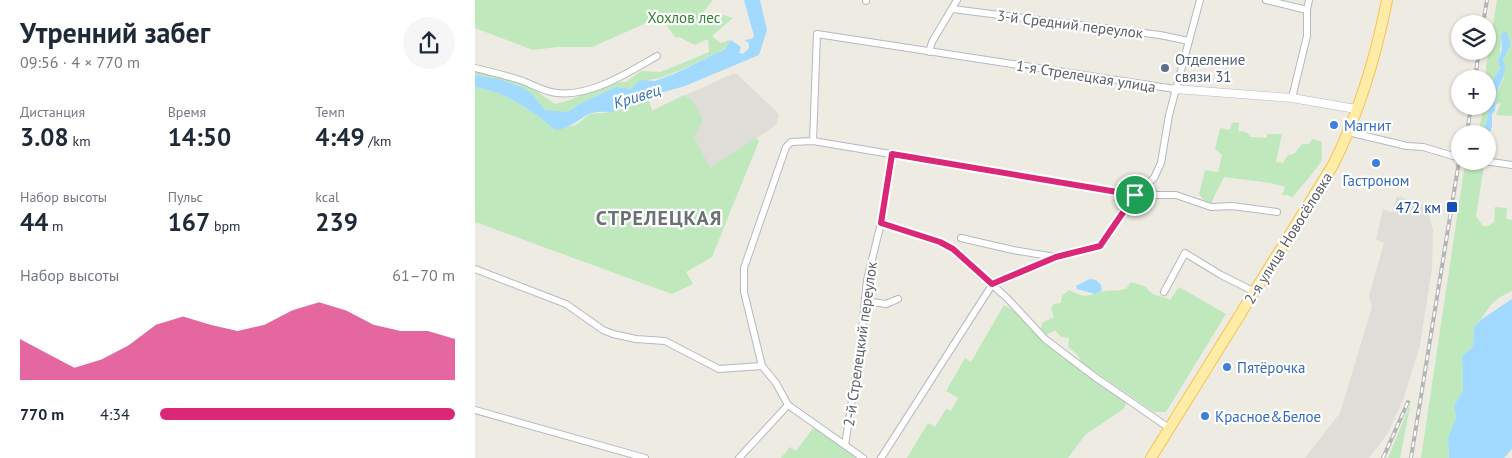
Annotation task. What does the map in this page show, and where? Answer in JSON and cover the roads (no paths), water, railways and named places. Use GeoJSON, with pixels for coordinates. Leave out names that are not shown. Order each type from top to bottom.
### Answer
{"type":"FeatureCollection","features":[{"type":"Feature","properties":{"kind":"main road","name":"2-я улица Новосёловка"},"geometry":{"type":"LineString","coordinates":[[1151,458],[1324,181],[1357,109],[1371,64],[1387,0]]}},
{"type":"Feature","properties":{"kind":"street"},"geometry":{"type":"LineString","coordinates":[[929,52],[932,42],[957,0]]}},
{"type":"Feature","properties":{"kind":"street"},"geometry":{"type":"LineString","coordinates":[[881,458],[992,284],[1056,257],[1100,246],[1135,195],[1154,178],[1161,162],[1175,89],[1200,0]]}},
{"type":"Feature","properties":{"kind":"street"},"geometry":{"type":"LineString","coordinates":[[1266,0],[1307,10]]}},
{"type":"Feature","properties":{"kind":"street"},"geometry":{"type":"LineString","coordinates":[[1292,98],[1307,36],[1309,0]]}},
{"type":"Feature","properties":{"kind":"street","name":"3-й Средний переулок"},"geometry":{"type":"LineString","coordinates":[[952,8],[1160,35],[1189,41]]}},
{"type":"Feature","properties":{"kind":"street","name":"1-я Стрелецкая улица"},"geometry":{"type":"LineString","coordinates":[[813,141],[817,34],[1175,89],[1292,98],[1357,109]]}},
{"type":"Feature","properties":{"kind":"street"},"geometry":{"type":"LineString","coordinates":[[475,68],[521,80],[555,93],[566,94],[602,84],[630,72],[657,56]]}},
{"type":"Feature","properties":{"kind":"street"},"geometry":{"type":"LineString","coordinates":[[1348,132],[1407,146],[1423,147],[1451,155]]}},
{"type":"Feature","properties":{"kind":"street"},"geometry":{"type":"LineString","coordinates":[[863,458],[788,405],[776,383],[762,366],[744,292],[744,268],[786,147],[791,142],[813,141],[1135,195],[1176,194],[1211,208],[1232,206],[1277,212]]}},
{"type":"Feature","properties":{"kind":"street","name":"2-й Стрелецкий переулок"},"geometry":{"type":"LineString","coordinates":[[845,445],[860,349],[867,280],[881,223],[892,154]]}},
{"type":"Feature","properties":{"kind":"street"},"geometry":{"type":"LineString","coordinates":[[1496,163],[1512,165]]}},
{"type":"Feature","properties":{"kind":"street"},"geometry":{"type":"LineString","coordinates":[[881,223],[904,229],[953,249],[992,284],[1045,339],[1095,377],[1169,428]]}},
{"type":"Feature","properties":{"kind":"street"},"geometry":{"type":"LineString","coordinates":[[961,238],[1013,250],[1056,257]]}},
{"type":"Feature","properties":{"kind":"street"},"geometry":{"type":"LineString","coordinates":[[1164,292],[1185,253],[1221,275],[1255,292]]}},
{"type":"Feature","properties":{"kind":"street"},"geometry":{"type":"LineString","coordinates":[[475,269],[566,304],[603,330],[613,334],[636,340],[665,341],[719,369],[762,366]]}},
{"type":"Feature","properties":{"kind":"street"},"geometry":{"type":"LineString","coordinates":[[865,301],[886,304],[898,299]]}},
{"type":"Feature","properties":{"kind":"street"},"geometry":{"type":"LineString","coordinates":[[739,458],[788,405]]}},
{"type":"Feature","properties":{"kind":"street"},"geometry":{"type":"LineString","coordinates":[[475,410],[645,458]]}},
{"type":"Feature","properties":{"kind":"water","name":"Кривец"},"geometry":{"type":"Polygon","coordinates":[[[744,0],[760,0],[767,30],[759,55],[685,86],[618,105],[613,112],[592,113],[561,129],[555,130],[536,115],[508,98],[475,87],[475,75],[505,81],[519,86],[532,94],[545,110],[568,112],[579,104],[616,87],[631,89],[640,80],[655,81],[676,73],[725,49],[731,40],[741,47],[739,53],[743,54],[749,48],[749,43],[744,40],[751,39],[754,36],[744,0]]]}},
{"type":"Feature","properties":{"kind":"water"},"geometry":{"type":"Polygon","coordinates":[[[1506,31],[1511,44],[1503,60],[1505,69],[1496,94],[1496,75],[1500,68],[1498,61],[1502,49],[1501,34],[1506,31]]]}},
{"type":"Feature","properties":{"kind":"water"},"geometry":{"type":"Polygon","coordinates":[[[1488,115],[1492,115],[1492,125],[1485,125],[1488,115]]]}},
{"type":"Feature","properties":{"kind":"water"},"geometry":{"type":"Polygon","coordinates":[[[1090,279],[1096,280],[1101,285],[1102,291],[1095,294],[1077,289],[1076,286],[1090,279]]]}},
{"type":"Feature","properties":{"kind":"water"},"geometry":{"type":"Polygon","coordinates":[[[1512,299],[1512,449],[1504,458],[1449,458],[1448,438],[1456,418],[1454,406],[1463,390],[1462,356],[1473,347],[1474,327],[1482,319],[1512,299]]]}},
{"type":"Feature","properties":{"kind":"railway"},"geometry":{"type":"LineString","coordinates":[[1484,15],[1487,0]]}},
{"type":"Feature","properties":{"kind":"railway"},"geometry":{"type":"LineString","coordinates":[[1476,70],[1478,60]]}},
{"type":"Feature","properties":{"kind":"railway"},"geometry":{"type":"LineString","coordinates":[[1468,125],[1470,115]]}},
{"type":"Feature","properties":{"kind":"railway"},"geometry":{"type":"LineString","coordinates":[[1411,458],[1458,170]]}},
{"type":"Feature","properties":{"kind":"railway"},"geometry":{"type":"LineString","coordinates":[[1383,458],[1408,402]]}},
{"type":"Feature","properties":{"kind":"place","name":"Отделение связи 31"},"geometry":{"type":"Point","coordinates":[1165,68]}},
{"type":"Feature","properties":{"kind":"place","name":"Магнит"},"geometry":{"type":"Point","coordinates":[1334,125]}},
{"type":"Feature","properties":{"kind":"place","name":"Гастроном"},"geometry":{"type":"Point","coordinates":[1376,163]}},
{"type":"Feature","properties":{"kind":"place","name":"472 км"},"geometry":{"type":"Point","coordinates":[1452,207]}},
{"type":"Feature","properties":{"kind":"place","name":"Пятёрочка"},"geometry":{"type":"Point","coordinates":[1227,367]}},
{"type":"Feature","properties":{"kind":"place","name":"Красное&Белое"},"geometry":{"type":"Point","coordinates":[1205,416]}},
{"type":"Feature","properties":{"kind":"district","name":"СТРЕЛЕЦКАЯ"},"geometry":{"type":"Point","coordinates":[659,218]}},
{"type":"Feature","properties":{"kind":"park label","name":"Хохлов лес"},"geometry":{"type":"Point","coordinates":[684,17]}}]}
